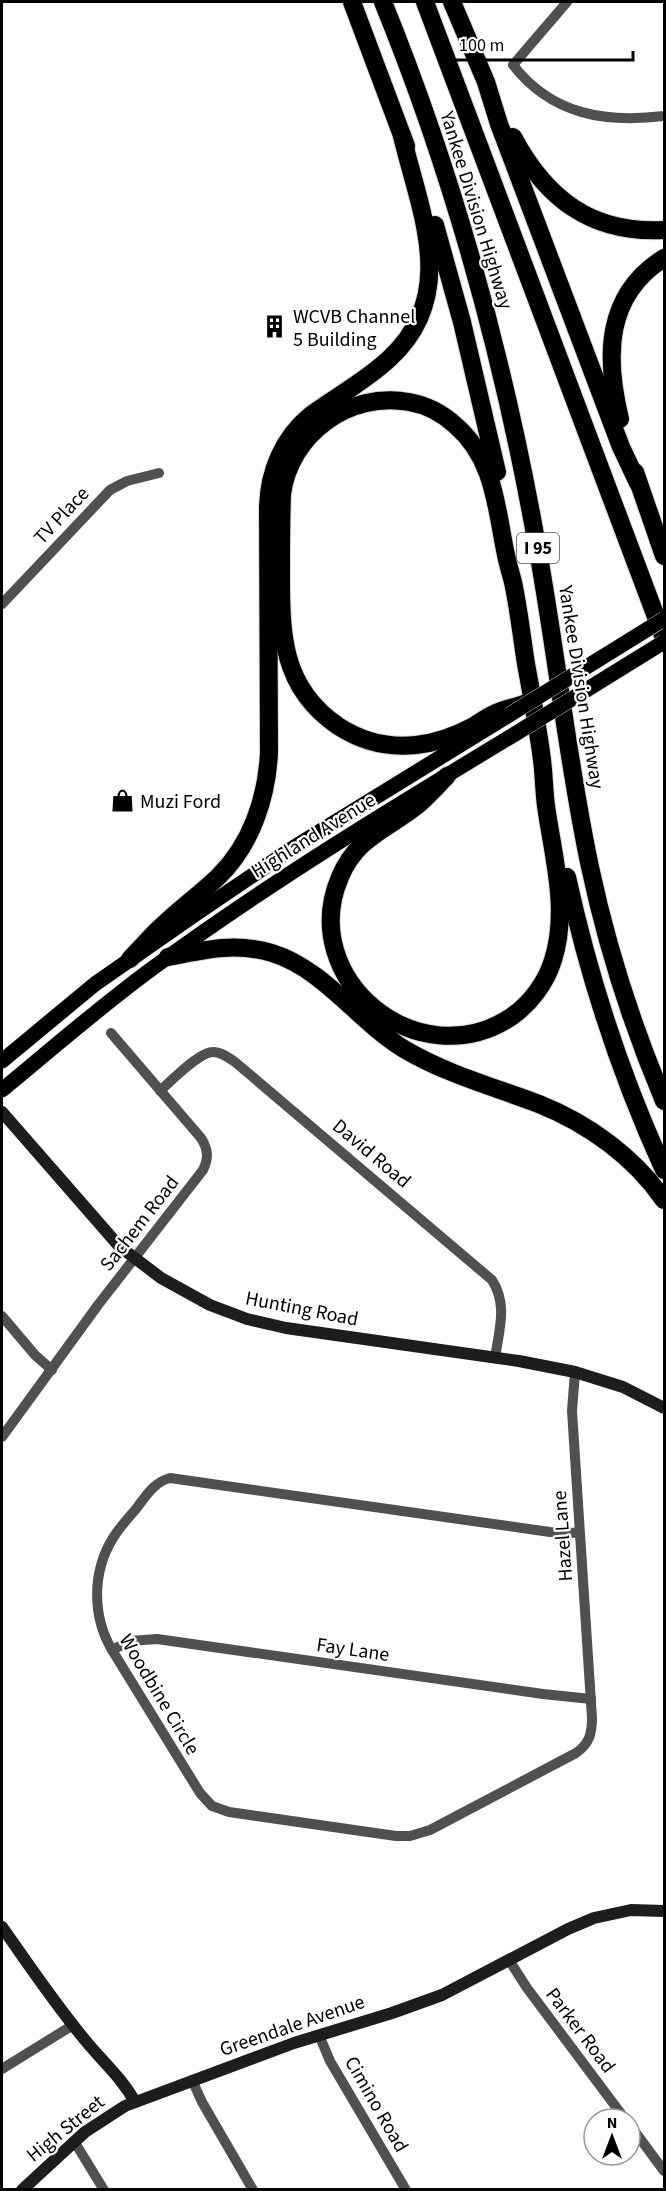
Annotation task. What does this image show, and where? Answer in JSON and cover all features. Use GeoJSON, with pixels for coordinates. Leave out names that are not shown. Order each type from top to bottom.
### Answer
{"type":"FeatureCollection","features":[{"type":"Feature","properties":{"kind":"highway"},"geometry":{"type":"LineString","coordinates":[[352,2],[418,175],[436,230],[470,354],[502,499],[512,556],[514,586],[558,874],[558,937],[552,965],[543,983],[531,998],[510,1017],[481,1031],[443,1036],[415,1031],[399,1025],[365,1000],[348,979],[339,963],[334,946],[331,920],[332,903],[338,881],[355,852],[375,832],[419,804],[447,776]]}},
{"type":"Feature","properties":{"kind":"highway","name":"Yankee Division Highway"},"geometry":{"type":"LineString","coordinates":[[383,2],[446,177],[492,337],[535,531],[578,804],[593,880],[622,988],[664,1101]]}},
{"type":"Feature","properties":{"kind":"highway","name":"Yankee Division Highway"},"geometry":{"type":"LineString","coordinates":[[425,2],[664,640]]}},
{"type":"Feature","properties":{"kind":"highway"},"geometry":{"type":"LineString","coordinates":[[452,2],[486,82],[524,156],[547,187],[563,201],[589,217],[610,225],[627,229],[664,230]]}},
{"type":"Feature","properties":{"kind":"highway"},"geometry":{"type":"LineString","coordinates":[[486,82],[499,124],[621,447],[638,483]]}},
{"type":"Feature","properties":{"kind":"highway"},"geometry":{"type":"LineString","coordinates":[[130,959],[161,927],[225,870],[244,842],[261,804],[267,780],[269,752],[268,507],[271,479],[280,453],[300,425],[389,359],[410,334],[420,315],[428,287],[428,239],[402,136]]}},
{"type":"Feature","properties":{"kind":"highway"},"geometry":{"type":"LineString","coordinates":[[664,258],[646,271],[627,295],[618,315],[611,346],[611,369],[615,396],[638,483],[664,556]]}},
{"type":"Feature","properties":{"kind":"highway"},"geometry":{"type":"LineString","coordinates":[[514,586],[506,558],[493,486],[483,459],[466,435],[440,414],[421,405],[404,401],[357,405],[319,426],[305,440],[287,474],[282,495],[282,625],[290,665],[300,686],[313,704],[333,723],[352,734],[393,746],[414,746],[445,739],[494,714],[508,712],[530,702]]}},
{"type":"Feature","properties":{"kind":"highway"},"geometry":{"type":"LineString","coordinates":[[542,760],[571,896],[594,985],[624,1076],[664,1170]]}},
{"type":"Feature","properties":{"kind":"highway"},"geometry":{"type":"LineString","coordinates":[[168,957],[214,948],[240,947],[265,951],[289,960],[312,974],[398,1045],[415,1055],[453,1072],[552,1109],[595,1133],[631,1162],[664,1200]]}},
{"type":"Feature","properties":{"kind":"main road"},"geometry":{"type":"LineString","coordinates":[[530,702],[664,619]]}},
{"type":"Feature","properties":{"kind":"main road","name":"Highland Avenue"},"geometry":{"type":"LineString","coordinates":[[2,1090],[96,1012],[168,957],[287,875],[664,640]]}},
{"type":"Feature","properties":{"kind":"main road","name":"Highland Avenue"},"geometry":{"type":"LineString","coordinates":[[2,1061],[85,992],[130,959],[284,855],[508,712]]}},
{"type":"Feature","properties":{"kind":"street"},"geometry":{"type":"LineString","coordinates":[[567,2],[513,65],[528,84],[556,103],[589,115],[626,120],[664,116]]}},
{"type":"Feature","properties":{"kind":"street","name":"TV Place"},"geometry":{"type":"LineString","coordinates":[[2,604],[110,490],[127,481],[159,473]]}},
{"type":"Feature","properties":{"kind":"street","name":"Sachem Road"},"geometry":{"type":"LineString","coordinates":[[2,1437],[207,1161],[206,1146],[201,1138],[111,1033]]}},
{"type":"Feature","properties":{"kind":"street","name":"David Road"},"geometry":{"type":"LineString","coordinates":[[160,1090],[208,1053],[224,1055],[235,1062],[492,1280],[499,1292],[502,1305],[495,1358]]}},
{"type":"Feature","properties":{"kind":"street","name":"Hunting Road"},"geometry":{"type":"LineString","coordinates":[[2,1112],[93,1219],[134,1259],[198,1300],[246,1319],[314,1332],[495,1358],[574,1372],[622,1387],[664,1408]]}},
{"type":"Feature","properties":{"kind":"street"},"geometry":{"type":"LineString","coordinates":[[2,1316],[35,1355],[52,1370]]}},
{"type":"Feature","properties":{"kind":"street","name":"Hazel Lane"},"geometry":{"type":"LineString","coordinates":[[574,1372],[572,1411],[591,1699]]}},
{"type":"Feature","properties":{"kind":"street","name":"Woodbine Circle"},"geometry":{"type":"LineString","coordinates":[[580,1533],[550,1532],[180,1479],[165,1479],[152,1488],[108,1547],[101,1565],[97,1602],[101,1626],[112,1650],[200,1793],[212,1806],[230,1812],[396,1836],[410,1836],[430,1830],[576,1753],[588,1742],[591,1732],[591,1699]]}},
{"type":"Feature","properties":{"kind":"street","name":"Fay Lane"},"geometry":{"type":"LineString","coordinates":[[112,1650],[130,1641],[157,1639],[591,1699]]}},
{"type":"Feature","properties":{"kind":"street","name":"Greendale Avenue"},"geometry":{"type":"LineString","coordinates":[[135,2102],[319,2035],[442,1995],[568,1929],[594,1918],[631,1910],[664,1911]]}},
{"type":"Feature","properties":{"kind":"street"},"geometry":{"type":"LineString","coordinates":[[2,1927],[73,2025],[122,2082],[135,2102]]}},
{"type":"Feature","properties":{"kind":"street","name":"Parker Road"},"geometry":{"type":"LineString","coordinates":[[509,1960],[527,1988],[616,2107]]}},
{"type":"Feature","properties":{"kind":"street"},"geometry":{"type":"LineString","coordinates":[[2,2069],[73,2025]]}},
{"type":"Feature","properties":{"kind":"street","name":"Cimino Road"},"geometry":{"type":"LineString","coordinates":[[319,2035],[330,2061],[406,2190]]}},
{"type":"Feature","properties":{"kind":"street"},"geometry":{"type":"LineString","coordinates":[[192,2080],[202,2102],[253,2190]]}},
{"type":"Feature","properties":{"kind":"street","name":"High Street"},"geometry":{"type":"LineString","coordinates":[[22,2190],[74,2141],[105,2118],[135,2102]]}},
{"type":"Feature","properties":{"kind":"street"},"geometry":{"type":"LineString","coordinates":[[642,2140],[664,2168]]}},
{"type":"Feature","properties":{"kind":"street"},"geometry":{"type":"LineString","coordinates":[[74,2141],[104,2190]]}},
{"type":"Feature","properties":{"kind":"place","name":"WCVB Channel 5 Building"},"geometry":{"type":"Point","coordinates":[275,327]}},
{"type":"Feature","properties":{"kind":"place","name":"Muzi Ford"},"geometry":{"type":"Point","coordinates":[122,801]}}]}
